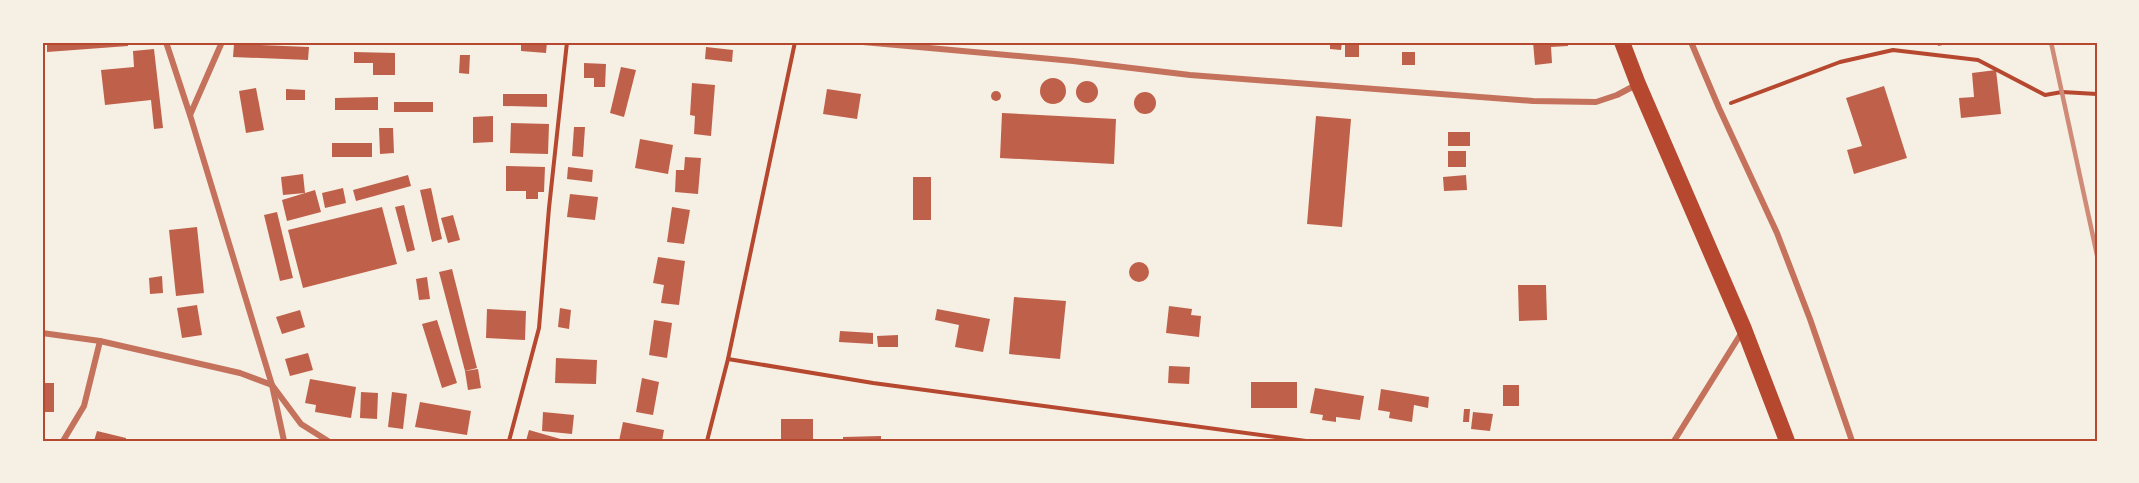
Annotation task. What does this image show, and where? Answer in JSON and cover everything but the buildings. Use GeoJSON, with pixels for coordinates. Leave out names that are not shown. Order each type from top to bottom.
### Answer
{"type":"FeatureCollection","features":[{"type":"Feature","properties":{"kind":"highway"},"geometry":{"type":"LineString","coordinates":[[1622,42],[1744,329],[1787,441]]}},
{"type":"Feature","properties":{"kind":"street"},"geometry":{"type":"LineString","coordinates":[[166,42],[272,386],[284,441]]}},
{"type":"Feature","properties":{"kind":"street"},"geometry":{"type":"LineString","coordinates":[[190,116],[222,42]]}},
{"type":"Feature","properties":{"kind":"street"},"geometry":{"type":"LineString","coordinates":[[863,42],[1061,60],[1190,75],[1533,101],[1596,102],[1617,96],[1638,84]]}},
{"type":"Feature","properties":{"kind":"street"},"geometry":{"type":"LineString","coordinates":[[1691,42],[1777,233],[1810,319],[1852,441]]}},
{"type":"Feature","properties":{"kind":"street"},"geometry":{"type":"LineString","coordinates":[[1674,441],[1744,329]]}},
{"type":"Feature","properties":{"kind":"street"},"geometry":{"type":"LineString","coordinates":[[42,333],[100,341],[240,373],[272,386],[301,424],[328,441]]}},
{"type":"Feature","properties":{"kind":"street"},"geometry":{"type":"LineString","coordinates":[[63,441],[84,406],[100,341]]}},
{"type":"Feature","properties":{"kind":"path"},"geometry":{"type":"LineString","coordinates":[[509,441],[539,328],[567,42]]}},
{"type":"Feature","properties":{"kind":"path"},"geometry":{"type":"LineString","coordinates":[[706,441],[728,359],[795,42]]}},
{"type":"Feature","properties":{"kind":"path"},"geometry":{"type":"LineString","coordinates":[[1719,108],[1840,62],[1893,50],[1978,60],[2045,95],[2062,92],[2097,94]]}},
{"type":"Feature","properties":{"kind":"path"},"geometry":{"type":"LineString","coordinates":[[728,359],[873,383],[1306,441]]}},
{"type":"Feature","properties":{"kind":"railway"},"geometry":{"type":"LineString","coordinates":[[2051,42],[2097,255]]}}]}
